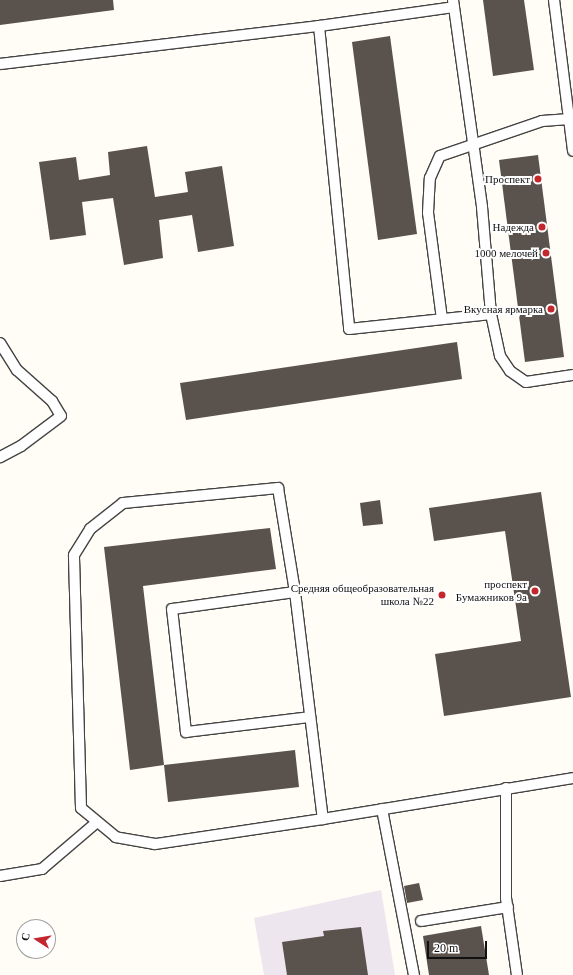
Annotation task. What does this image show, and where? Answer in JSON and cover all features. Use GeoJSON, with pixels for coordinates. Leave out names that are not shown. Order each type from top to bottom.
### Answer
{"type":"FeatureCollection","features":[{"type":"Feature","properties":{"kind":"lane"},"geometry":{"type":"LineString","coordinates":[[554,0],[571,119],[573,151]]}},
{"type":"Feature","properties":{"kind":"lane"},"geometry":{"type":"LineString","coordinates":[[0,64],[319,26],[453,3],[482,207],[491,314],[500,356],[510,371],[526,382],[573,375]]}},
{"type":"Feature","properties":{"kind":"lane"},"geometry":{"type":"LineString","coordinates":[[319,26],[349,329],[491,314]]}},
{"type":"Feature","properties":{"kind":"lane"},"geometry":{"type":"LineString","coordinates":[[442,319],[428,213],[430,178],[440,156],[542,121],[571,119]]}},
{"type":"Feature","properties":{"kind":"lane"},"geometry":{"type":"LineString","coordinates":[[0,343],[17,370],[52,401],[61,416],[21,446],[0,457]]}},
{"type":"Feature","properties":{"kind":"lane"},"geometry":{"type":"LineString","coordinates":[[323,819],[295,592],[278,488],[123,503],[90,530],[74,555],[81,808],[116,837],[156,844],[323,819],[573,778]]}},
{"type":"Feature","properties":{"kind":"lane"},"geometry":{"type":"LineString","coordinates":[[295,592],[172,610],[186,732],[310,717]]}},
{"type":"Feature","properties":{"kind":"lane"},"geometry":{"type":"LineString","coordinates":[[506,788],[508,907],[517,975]]}},
{"type":"Feature","properties":{"kind":"lane"},"geometry":{"type":"LineString","coordinates":[[382,809],[414,975]]}},
{"type":"Feature","properties":{"kind":"lane"},"geometry":{"type":"LineString","coordinates":[[0,876],[42,869],[97,822]]}},
{"type":"Feature","properties":{"kind":"lane"},"geometry":{"type":"LineString","coordinates":[[421,921],[508,907]]}},
{"type":"Feature","properties":{"kind":"shaded area"},"geometry":{"type":"Polygon","coordinates":[[[381,890],[395,975],[264,975],[254,918],[381,890]]]}},
{"type":"Feature","properties":{"kind":"building"},"geometry":{"type":"Polygon","coordinates":[[[0,0],[113,0],[114,10],[0,25],[0,0]]]}},
{"type":"Feature","properties":{"kind":"building"},"geometry":{"type":"Polygon","coordinates":[[[483,0],[524,0],[534,70],[493,76],[483,0]]]}},
{"type":"Feature","properties":{"kind":"building"},"geometry":{"type":"Polygon","coordinates":[[[390,36],[417,234],[378,240],[352,42],[390,36]]]}},
{"type":"Feature","properties":{"kind":"building"},"geometry":{"type":"Polygon","coordinates":[[[147,146],[155,197],[188,192],[185,172],[222,166],[234,246],[198,252],[192,215],[159,220],[163,258],[124,265],[113,198],[82,202],[86,235],[50,240],[39,162],[76,157],[79,180],[110,175],[108,152],[147,146]]]}},
{"type":"Feature","properties":{"kind":"building"},"geometry":{"type":"Polygon","coordinates":[[[538,155],[564,357],[525,362],[499,160],[538,155]]]}},
{"type":"Feature","properties":{"kind":"building"},"geometry":{"type":"Polygon","coordinates":[[[457,342],[462,379],[186,420],[180,383],[457,342]]]}},
{"type":"Feature","properties":{"kind":"building","name":"проспект Бумажников 9а"},"geometry":{"type":"Polygon","coordinates":[[[541,492],[571,697],[444,716],[435,654],[521,641],[505,531],[434,541],[429,508],[541,492]]]}},
{"type":"Feature","properties":{"kind":"building"},"geometry":{"type":"Polygon","coordinates":[[[380,500],[383,524],[363,526],[360,503],[380,500]]]}},
{"type":"Feature","properties":{"kind":"building"},"geometry":{"type":"Polygon","coordinates":[[[270,528],[276,569],[143,586],[164,765],[130,770],[104,547],[270,528]]]}},
{"type":"Feature","properties":{"kind":"building"},"geometry":{"type":"Polygon","coordinates":[[[295,750],[299,787],[168,802],[164,765],[295,750]]]}},
{"type":"Feature","properties":{"kind":"building"},"geometry":{"type":"Polygon","coordinates":[[[419,883],[423,900],[407,903],[404,886],[419,883]]]}},
{"type":"Feature","properties":{"kind":"building"},"geometry":{"type":"Polygon","coordinates":[[[481,926],[489,975],[429,975],[423,936],[481,926]]]}},
{"type":"Feature","properties":{"kind":"building"},"geometry":{"type":"Polygon","coordinates":[[[361,927],[368,975],[287,975],[282,942],[324,936],[323,931],[361,927]]]}},
{"type":"Feature","properties":{"kind":"place","name":"Проспект"},"geometry":{"type":"Point","coordinates":[538,179]}},
{"type":"Feature","properties":{"kind":"place","name":"Надежда"},"geometry":{"type":"Point","coordinates":[542,227]}},
{"type":"Feature","properties":{"kind":"place","name":"1000 мелочей"},"geometry":{"type":"Point","coordinates":[546,253]}},
{"type":"Feature","properties":{"kind":"place","name":"Вкусная ярмарка"},"geometry":{"type":"Point","coordinates":[551,309]}},
{"type":"Feature","properties":{"kind":"place","name":"проспект Бумажников 9а"},"geometry":{"type":"Point","coordinates":[535,591]}},
{"type":"Feature","properties":{"kind":"place","name":"Средняя общеобразовательная школа №22"},"geometry":{"type":"Point","coordinates":[442,595]}}]}
